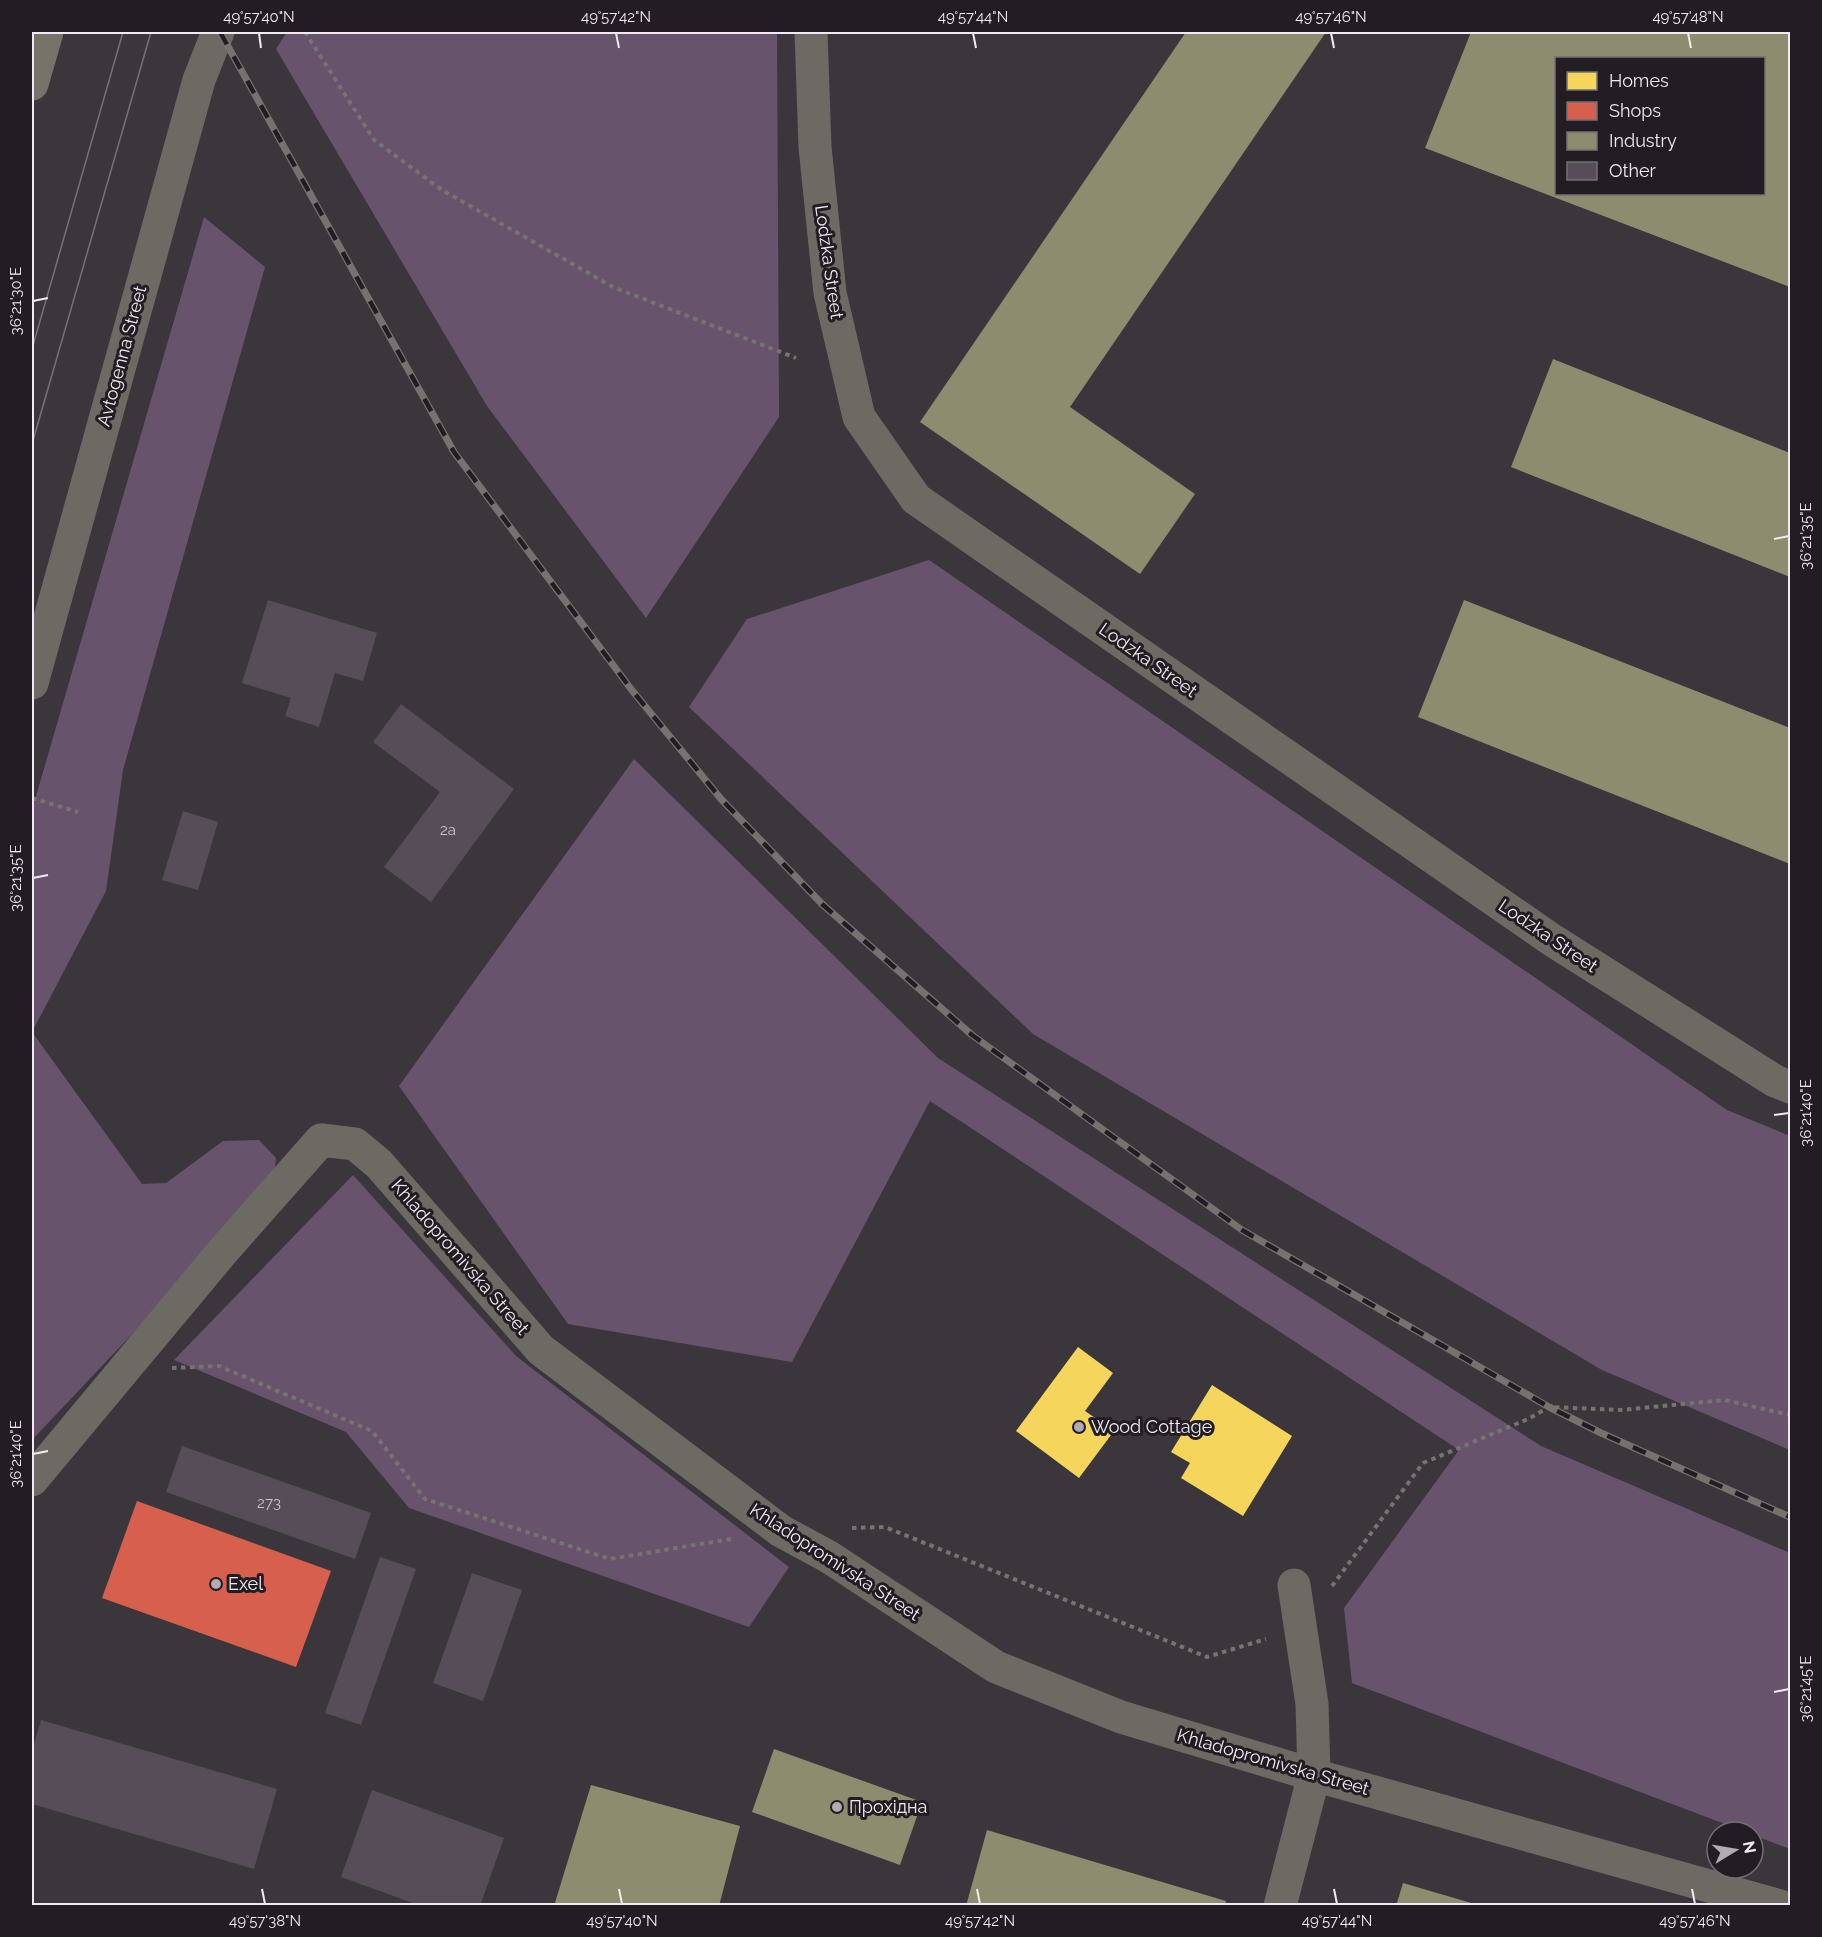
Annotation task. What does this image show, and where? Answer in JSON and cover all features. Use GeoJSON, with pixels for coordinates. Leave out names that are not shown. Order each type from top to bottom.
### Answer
{"type":"FeatureCollection","features":[{"type":"Feature","properties":{"kind":"main road"},"geometry":{"type":"LineString","coordinates":[[32,84],[47,32]]}},
{"type":"Feature","properties":{"kind":"street","name":"Avtogenna Street"},"geometry":{"type":"LineString","coordinates":[[32,683],[199,80],[218,32]]}},
{"type":"Feature","properties":{"kind":"street","name":"Lodzka Street"},"geometry":{"type":"LineString","coordinates":[[811,32],[815,147],[830,293],[859,417],[916,499],[1552,940],[1775,1081],[1791,1087]]}},
{"type":"Feature","properties":{"kind":"street","name":"Khladopromivska Street"},"geometry":{"type":"LineString","coordinates":[[32,1480],[223,1251],[321,1140],[355,1144],[379,1164],[541,1350],[781,1531],[829,1557],[996,1667],[1121,1717],[1314,1775],[1780,1905]]}},
{"type":"Feature","properties":{"kind":"street"},"geometry":{"type":"LineString","coordinates":[[1280,1905],[1314,1775],[1312,1704],[1294,1585]]}},
{"type":"Feature","properties":{"kind":"path"},"geometry":{"type":"LineString","coordinates":[[305,32],[374,140],[442,190],[613,287],[796,358]]}},
{"type":"Feature","properties":{"kind":"path"},"geometry":{"type":"LineString","coordinates":[[32,798],[78,812]]}},
{"type":"Feature","properties":{"kind":"path"},"geometry":{"type":"LineString","coordinates":[[1300,1629],[1423,1463],[1528,1419],[1549,1407],[1621,1410],[1725,1400],[1791,1415]]}},
{"type":"Feature","properties":{"kind":"shaded area"},"geometry":{"type":"Polygon","coordinates":[[[287,32],[777,32],[779,417],[646,618],[487,406],[276,49],[287,32]]]}},
{"type":"Feature","properties":{"kind":"shaded area"},"geometry":{"type":"Polygon","coordinates":[[[204,217],[265,267],[123,770],[106,891],[32,1032],[32,810],[204,217]]]}},
{"type":"Feature","properties":{"kind":"shaded area"},"geometry":{"type":"Polygon","coordinates":[[[929,560],[1727,1110],[1790,1136],[1790,1450],[1602,1370],[1033,1034],[689,707],[747,619],[929,560]]]}},
{"type":"Feature","properties":{"kind":"shaded area"},"geometry":{"type":"Polygon","coordinates":[[[634,759],[938,1058],[1541,1446],[1790,1553],[1790,1849],[1765,1840],[1765,1820],[1714,1820],[1352,1683],[1344,1608],[1459,1450],[930,1101],[792,1362],[568,1324],[399,1086],[634,759]]]}},
{"type":"Feature","properties":{"kind":"shaded area"},"geometry":{"type":"Polygon","coordinates":[[[32,1032],[142,1184],[166,1183],[223,1141],[259,1140],[276,1158],[273,1185],[32,1440],[32,1032]]]}},
{"type":"Feature","properties":{"kind":"shaded area"},"geometry":{"type":"Polygon","coordinates":[[[353,1175],[516,1356],[789,1567],[749,1627],[409,1508],[346,1432],[174,1360],[353,1175]]]}},
{"type":"Feature","properties":{"kind":"building: Homes"},"geometry":{"type":"Polygon","coordinates":[[[1078,1347],[1113,1373],[1085,1411],[1114,1431],[1079,1478],[1016,1431],[1078,1347]]]}},
{"type":"Feature","properties":{"kind":"building: Homes"},"geometry":{"type":"Polygon","coordinates":[[[1212,1385],[1292,1436],[1243,1516],[1181,1478],[1190,1463],[1171,1452],[1212,1385]]]}},
{"type":"Feature","properties":{"kind":"building: Shops","name":"Exel"},"geometry":{"type":"Polygon","coordinates":[[[137,1501],[331,1571],[296,1667],[102,1598],[137,1501]]]}},
{"type":"Feature","properties":{"kind":"building: Industry"},"geometry":{"type":"Polygon","coordinates":[[[1186,32],[1326,32],[1070,407],[1195,494],[1140,574],[920,422],[1186,32]]]}},
{"type":"Feature","properties":{"kind":"building: Industry"},"geometry":{"type":"Polygon","coordinates":[[[1471,32],[1790,32],[1790,287],[1425,148],[1471,32]]]}},
{"type":"Feature","properties":{"kind":"building: Industry"},"geometry":{"type":"Polygon","coordinates":[[[1553,359],[1790,453],[1790,577],[1511,467],[1553,359]]]}},
{"type":"Feature","properties":{"kind":"building: Industry"},"geometry":{"type":"Polygon","coordinates":[[[1464,600],[1790,728],[1790,864],[1418,717],[1464,600]]]}},
{"type":"Feature","properties":{"kind":"building: Industry","name":"Прохідна"},"geometry":{"type":"Polygon","coordinates":[[[774,1749],[922,1802],[900,1865],[752,1812],[774,1749]]]}},
{"type":"Feature","properties":{"kind":"building: Industry"},"geometry":{"type":"Polygon","coordinates":[[[591,1785],[740,1826],[719,1906],[554,1906],[591,1785]]]}},
{"type":"Feature","properties":{"kind":"building: Industry"},"geometry":{"type":"Polygon","coordinates":[[[987,1830],[1226,1901],[1225,1906],[966,1906],[987,1830]]]}},
{"type":"Feature","properties":{"kind":"building: Industry"},"geometry":{"type":"Polygon","coordinates":[[[1403,1883],[1478,1905],[1478,1906],[1396,1906],[1403,1883]]]}},
{"type":"Feature","properties":{"kind":"building: Other"},"geometry":{"type":"Polygon","coordinates":[[[268,600],[377,633],[363,681],[335,673],[319,727],[285,716],[291,698],[242,683],[268,600]]]}},
{"type":"Feature","properties":{"kind":"building: Other"},"geometry":{"type":"Polygon","coordinates":[[[401,704],[514,789],[431,902],[384,867],[440,792],[373,742],[401,704]]]}},
{"type":"Feature","properties":{"kind":"building: Other"},"geometry":{"type":"Polygon","coordinates":[[[183,811],[218,822],[198,890],[162,880],[183,811]]]}},
{"type":"Feature","properties":{"kind":"building: Other"},"geometry":{"type":"Polygon","coordinates":[[[182,1446],[371,1513],[355,1559],[166,1492],[182,1446]]]}},
{"type":"Feature","properties":{"kind":"building: Other"},"geometry":{"type":"Polygon","coordinates":[[[380,1557],[416,1569],[361,1725],[325,1713],[380,1557]]]}},
{"type":"Feature","properties":{"kind":"building: Other"},"geometry":{"type":"Polygon","coordinates":[[[472,1573],[522,1590],[483,1701],[433,1683],[472,1573]]]}},
{"type":"Feature","properties":{"kind":"building: Other"},"geometry":{"type":"Polygon","coordinates":[[[41,1720],[277,1789],[254,1869],[32,1804],[32,1751],[41,1720]]]}},
{"type":"Feature","properties":{"kind":"building: Other"},"geometry":{"type":"Polygon","coordinates":[[[372,1790],[504,1838],[480,1906],[421,1906],[341,1877],[372,1790]]]}},
{"type":"Feature","properties":{"kind":"tram line"},"geometry":{"type":"LineString","coordinates":[[32,349],[123,32]]}},
{"type":"Feature","properties":{"kind":"tram line"},"geometry":{"type":"LineString","coordinates":[[32,444],[151,32]]}},
{"type":"Feature","properties":{"kind":"railway"},"geometry":{"type":"LineString","coordinates":[[220,32],[454,452],[631,689],[721,799],[822,904],[972,1035],[1242,1230],[1549,1407],[1601,1433],[1790,1517]]}},
{"type":"Feature","properties":{"kind":"place","name":"Wood Cottage"},"geometry":{"type":"Point","coordinates":[1079,1427]}},
{"type":"Feature","properties":{"kind":"place","name":"Exel"},"geometry":{"type":"Point","coordinates":[216,1584]}},
{"type":"Feature","properties":{"kind":"place","name":"Прохідна"},"geometry":{"type":"Point","coordinates":[837,1807]}}]}
